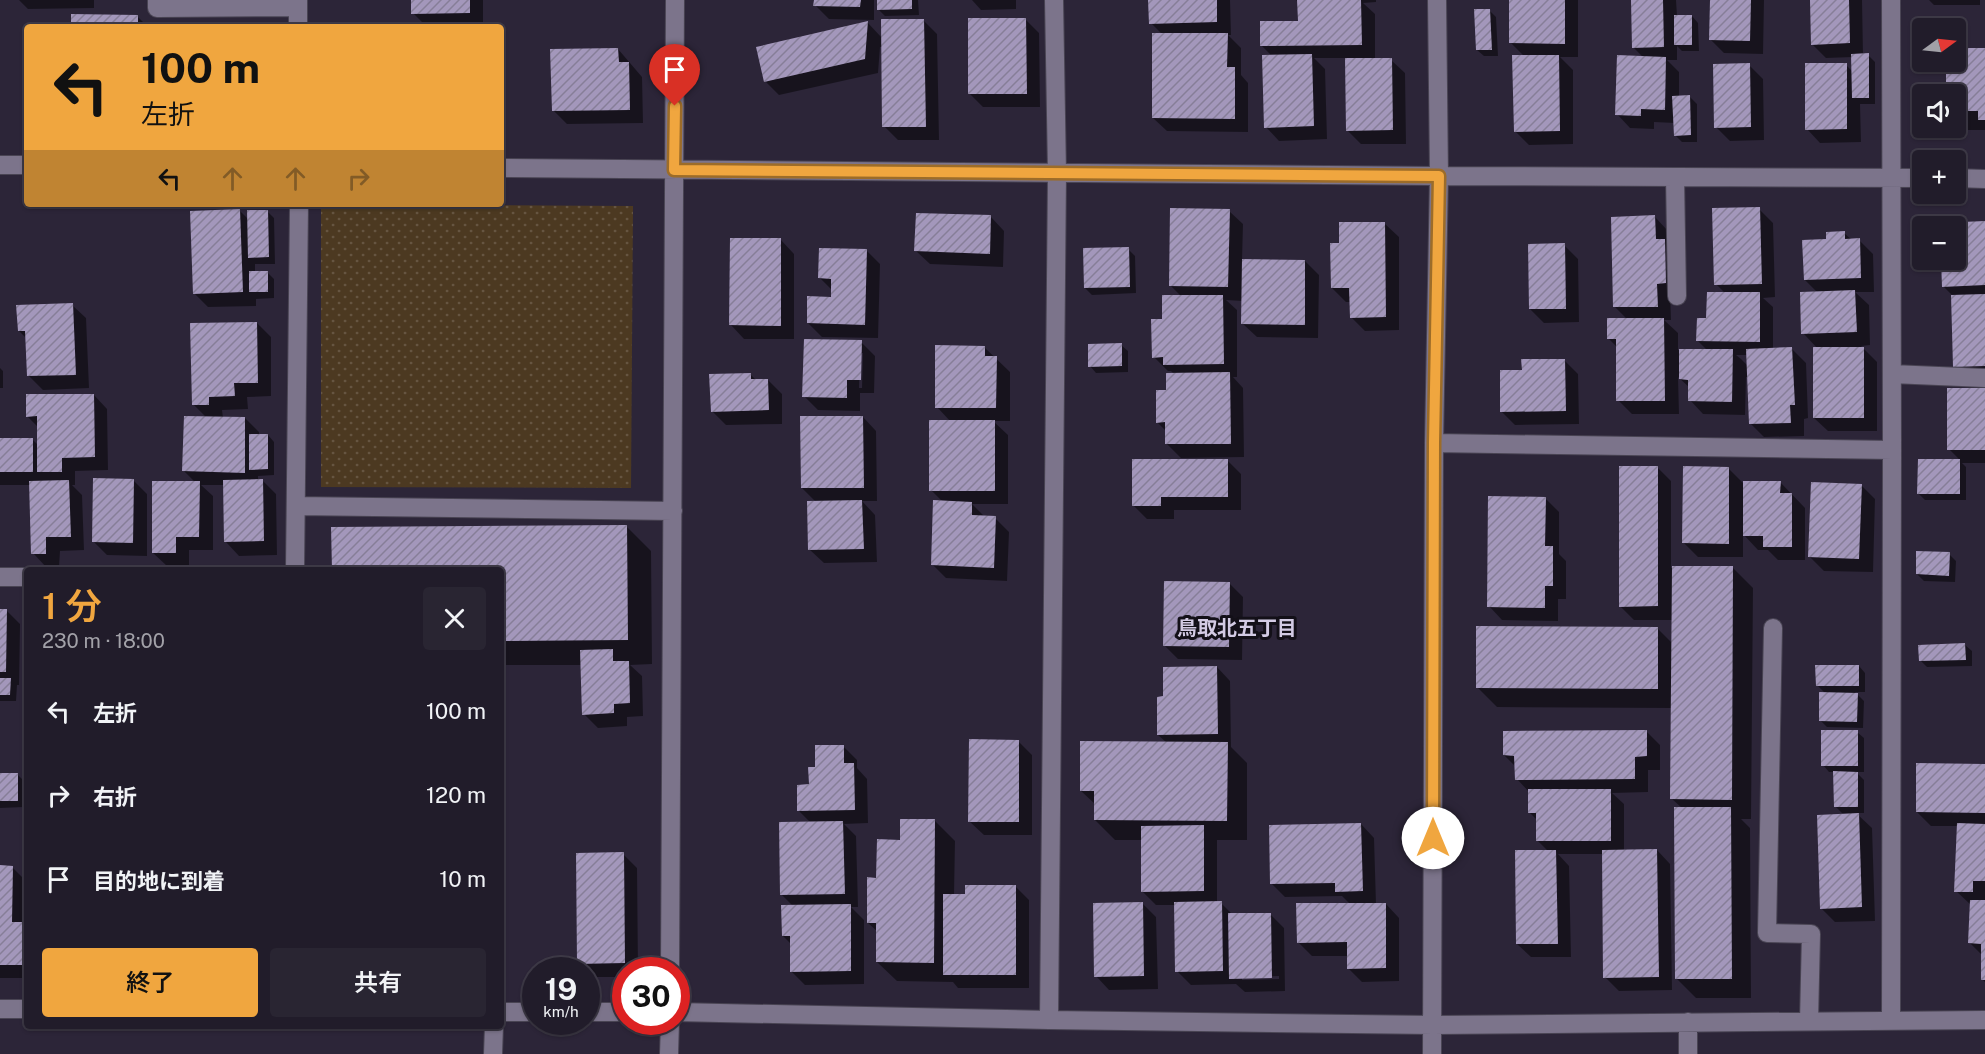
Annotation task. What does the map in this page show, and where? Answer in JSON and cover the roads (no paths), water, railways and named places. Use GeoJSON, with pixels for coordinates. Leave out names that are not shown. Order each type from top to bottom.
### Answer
{"type":"FeatureCollection","features":[{"type":"Feature","properties":{"kind":"street"},"geometry":{"type":"LineString","coordinates":[[157,0],[157,8],[298,3],[298,24]]}},
{"type":"Feature","properties":{"kind":"street"},"geometry":{"type":"LineString","coordinates":[[670,957],[675,0]]}},
{"type":"Feature","properties":{"kind":"street"},"geometry":{"type":"LineString","coordinates":[[1048,1020],[1057,173],[1054,0]]}},
{"type":"Feature","properties":{"kind":"street"},"geometry":{"type":"LineString","coordinates":[[1432,1054],[1434,443],[1439,176],[1437,0]]}},
{"type":"Feature","properties":{"kind":"street"},"geometry":{"type":"LineString","coordinates":[[1891,0],[1891,1020]]}},
{"type":"Feature","properties":{"kind":"street"},"geometry":{"type":"LineString","coordinates":[[0,165],[24,165]]}},
{"type":"Feature","properties":{"kind":"street"},"geometry":{"type":"LineString","coordinates":[[504,168],[1912,178]]}},
{"type":"Feature","properties":{"kind":"street"},"geometry":{"type":"LineString","coordinates":[[1675,177],[1677,296]]}},
{"type":"Feature","properties":{"kind":"street"},"geometry":{"type":"LineString","coordinates":[[1966,178],[1985,179]]}},
{"type":"Feature","properties":{"kind":"street"},"geometry":{"type":"LineString","coordinates":[[295,567],[299,207]]}},
{"type":"Feature","properties":{"kind":"street"},"geometry":{"type":"LineString","coordinates":[[1892,374],[1985,378]]}},
{"type":"Feature","properties":{"kind":"street"},"geometry":{"type":"LineString","coordinates":[[1434,443],[1892,450]]}},
{"type":"Feature","properties":{"kind":"street"},"geometry":{"type":"LineString","coordinates":[[296,506],[673,511]]}},
{"type":"Feature","properties":{"kind":"street"},"geometry":{"type":"LineString","coordinates":[[0,577],[24,577]]}},
{"type":"Feature","properties":{"kind":"street"},"geometry":{"type":"LineString","coordinates":[[1773,628],[1767,933],[1810,934],[1809,1021]]}},
{"type":"Feature","properties":{"kind":"street"},"geometry":{"type":"LineString","coordinates":[[0,1009],[24,1010]]}},
{"type":"Feature","properties":{"kind":"street"},"geometry":{"type":"LineString","coordinates":[[504,1012],[522,1012]]}},
{"type":"Feature","properties":{"kind":"street"},"geometry":{"type":"LineString","coordinates":[[690,1012],[1433,1025],[1985,1020]]}},
{"type":"Feature","properties":{"kind":"street"},"geometry":{"type":"LineString","coordinates":[[1688,1022],[1688,1054]]}},
{"type":"Feature","properties":{"kind":"street"},"geometry":{"type":"LineString","coordinates":[[493,1054],[494,1029]]}},
{"type":"Feature","properties":{"kind":"street"},"geometry":{"type":"LineString","coordinates":[[669,1054],[670,1035]]}},
{"type":"Feature","properties":{"kind":"district","name":"鳥取北五丁目"},"geometry":{"type":"Point","coordinates":[1237,628]}}]}
